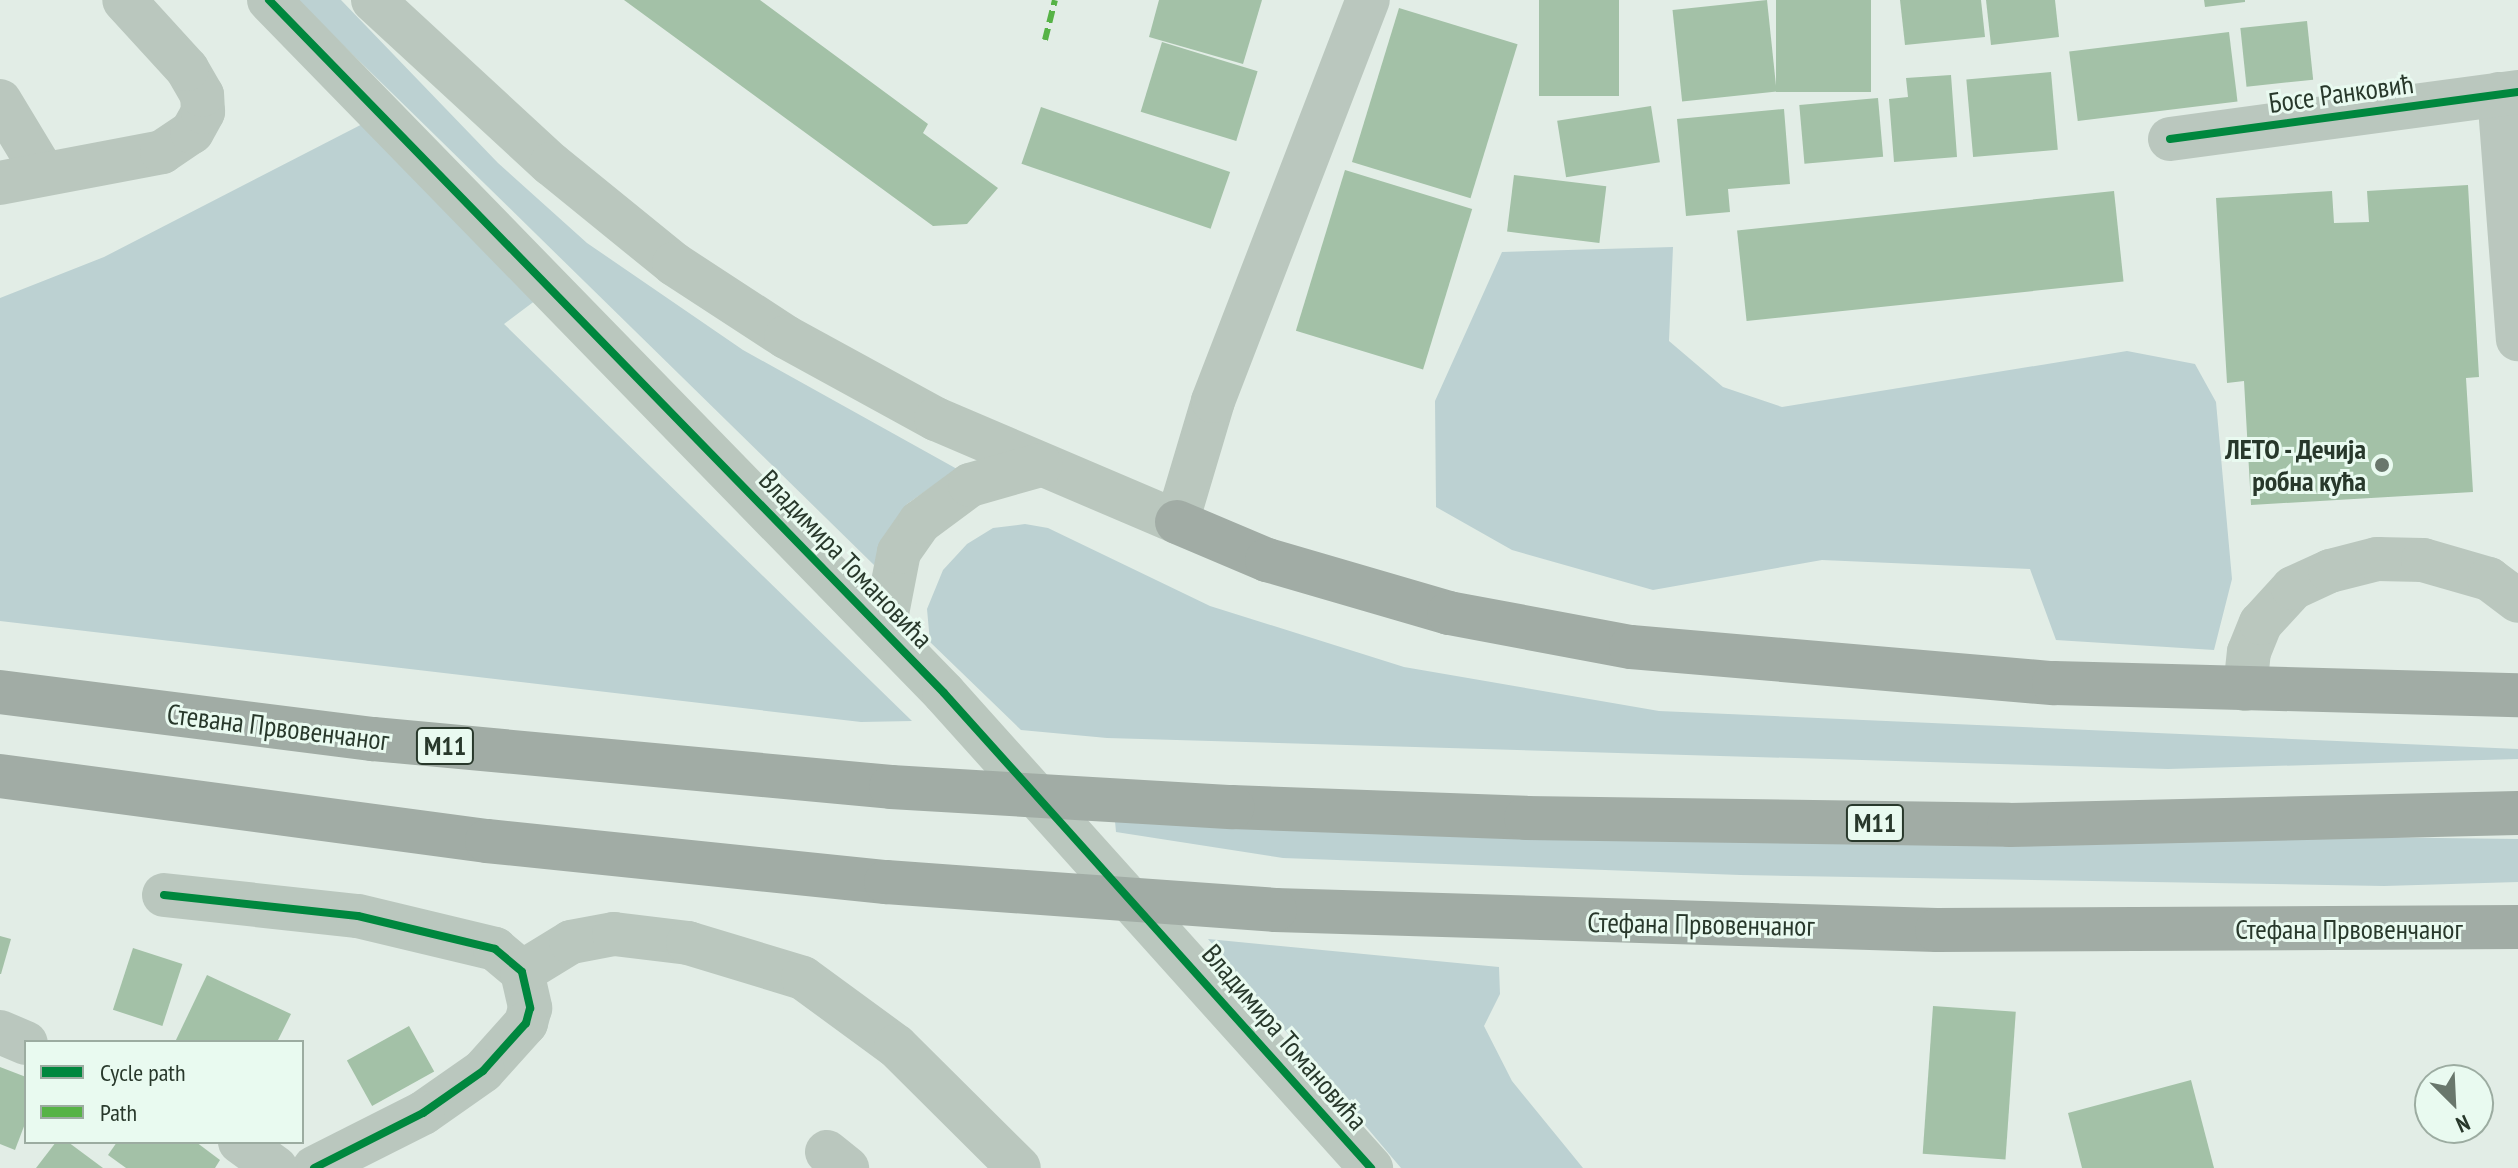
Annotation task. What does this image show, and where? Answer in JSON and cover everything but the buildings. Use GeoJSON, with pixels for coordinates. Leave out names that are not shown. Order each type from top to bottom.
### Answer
{"type":"FeatureCollection","features":[{"type":"Feature","properties":{"kind":"highway"},"geometry":{"type":"LineString","coordinates":[[1177,522],[1267,560],[1449,613],[1631,647],[2054,683],[2518,695]]}},
{"type":"Feature","properties":{"kind":"highway","name":"Стевана Првовенчаног"},"geometry":{"type":"LineString","coordinates":[[0,692],[373,739],[891,787],[1232,807],[1526,818],[2009,825],[2518,813]]}},
{"type":"Feature","properties":{"kind":"highway","name":"Стефана Првовенчаног"},"geometry":{"type":"LineString","coordinates":[[0,776],[487,841],[886,882],[1275,910],[1937,930],[2518,927]]}},
{"type":"Feature","properties":{"kind":"street"},"geometry":{"type":"LineString","coordinates":[[0,183],[162,152],[192,132],[203,112],[202,95],[187,69],[124,0]]}},
{"type":"Feature","properties":{"kind":"street","name":"Владимира Томановића"},"geometry":{"type":"LineString","coordinates":[[269,0],[884,629],[1075,834],[1371,1168]]}},
{"type":"Feature","properties":{"kind":"street"},"geometry":{"type":"LineString","coordinates":[[373,0],[551,164],[674,264],[786,337],[936,419],[1177,522],[1213,401],[1368,0]]}},
{"type":"Feature","properties":{"kind":"street"},"geometry":{"type":"LineString","coordinates":[[2508,93],[2518,339]]}},
{"type":"Feature","properties":{"kind":"street","name":"Босе Ранковић"},"geometry":{"type":"LineString","coordinates":[[2170,139],[2508,93]]}},
{"type":"Feature","properties":{"kind":"street"},"geometry":{"type":"LineString","coordinates":[[0,101],[44,174]]}},
{"type":"Feature","properties":{"kind":"street"},"geometry":{"type":"LineString","coordinates":[[884,629],[899,552],[920,522],[970,485],[1040,465]]}},
{"type":"Feature","properties":{"kind":"street"},"geometry":{"type":"LineString","coordinates":[[2245,689],[2249,652],[2261,623],[2293,588],[2330,571],[2377,559],[2423,560],[2489,579],[2518,601]]}},
{"type":"Feature","properties":{"kind":"street"},"geometry":{"type":"LineString","coordinates":[[164,895],[358,916],[495,949],[522,972],[530,1008],[526,1023],[483,1071],[423,1113],[314,1168]]}},
{"type":"Feature","properties":{"kind":"street"},"geometry":{"type":"LineString","coordinates":[[522,972],[571,942],[614,934],[688,943],[803,978],[896,1046],[1019,1168]]}},
{"type":"Feature","properties":{"kind":"street"},"geometry":{"type":"LineString","coordinates":[[0,1032],[24,1042]]}},
{"type":"Feature","properties":{"kind":"street"},"geometry":{"type":"LineString","coordinates":[[243,1144],[276,1168]]}},
{"type":"Feature","properties":{"kind":"shaded area"},"geometry":{"type":"Polygon","coordinates":[[[297,0],[341,0],[498,163],[587,243],[743,350],[957,469],[907,504],[874,565],[297,0]]]}},
{"type":"Feature","properties":{"kind":"shaded area"},"geometry":{"type":"Polygon","coordinates":[[[378,116],[552,288],[504,324],[912,721],[861,722],[0,621],[0,298],[104,257],[378,116]]]}},
{"type":"Feature","properties":{"kind":"shaded area"},"geometry":{"type":"Polygon","coordinates":[[[1673,247],[1669,341],[1723,387],[1782,407],[2127,351],[2195,364],[2216,402],[2232,579],[2214,650],[2056,640],[2030,569],[1822,560],[1653,590],[1512,550],[1436,507],[1435,401],[1502,252],[1673,247]]]}},
{"type":"Feature","properties":{"kind":"shaded area"},"geometry":{"type":"Polygon","coordinates":[[[1025,524],[1048,528],[1210,606],[1404,667],[1659,711],[2518,749],[2518,759],[2168,769],[1107,738],[1021,730],[930,642],[927,609],[943,570],[967,544],[993,528],[1025,524]]]}},
{"type":"Feature","properties":{"kind":"shaded area"},"geometry":{"type":"Polygon","coordinates":[[[1115,821],[2518,839],[2518,882],[2384,886],[1740,875],[1283,858],[1116,832],[1115,821]]]}},
{"type":"Feature","properties":{"kind":"shaded area"},"geometry":{"type":"Polygon","coordinates":[[[1208,939],[1499,967],[1500,994],[1484,1026],[1512,1081],[1583,1168],[1401,1168],[1208,939]]]}},
{"type":"Feature","properties":{"kind":"marked path"},"geometry":{"type":"LineString","coordinates":[[1045,40],[1055,0]]}},
{"type":"Feature","properties":{"kind":"cycle path"},"geometry":{"type":"LineString","coordinates":[[269,0],[944,693],[1371,1168]]}},
{"type":"Feature","properties":{"kind":"cycle path"},"geometry":{"type":"LineString","coordinates":[[2170,139],[2518,92]]}},
{"type":"Feature","properties":{"kind":"cycle path"},"geometry":{"type":"LineString","coordinates":[[164,895],[358,916],[495,949],[522,972],[530,1008],[526,1023],[483,1071],[423,1113],[314,1168]]}},
{"type":"Feature","properties":{"kind":"place","name":"ЛЕТО - Дечија робна кућа"},"geometry":{"type":"Point","coordinates":[2382,465]}}]}
